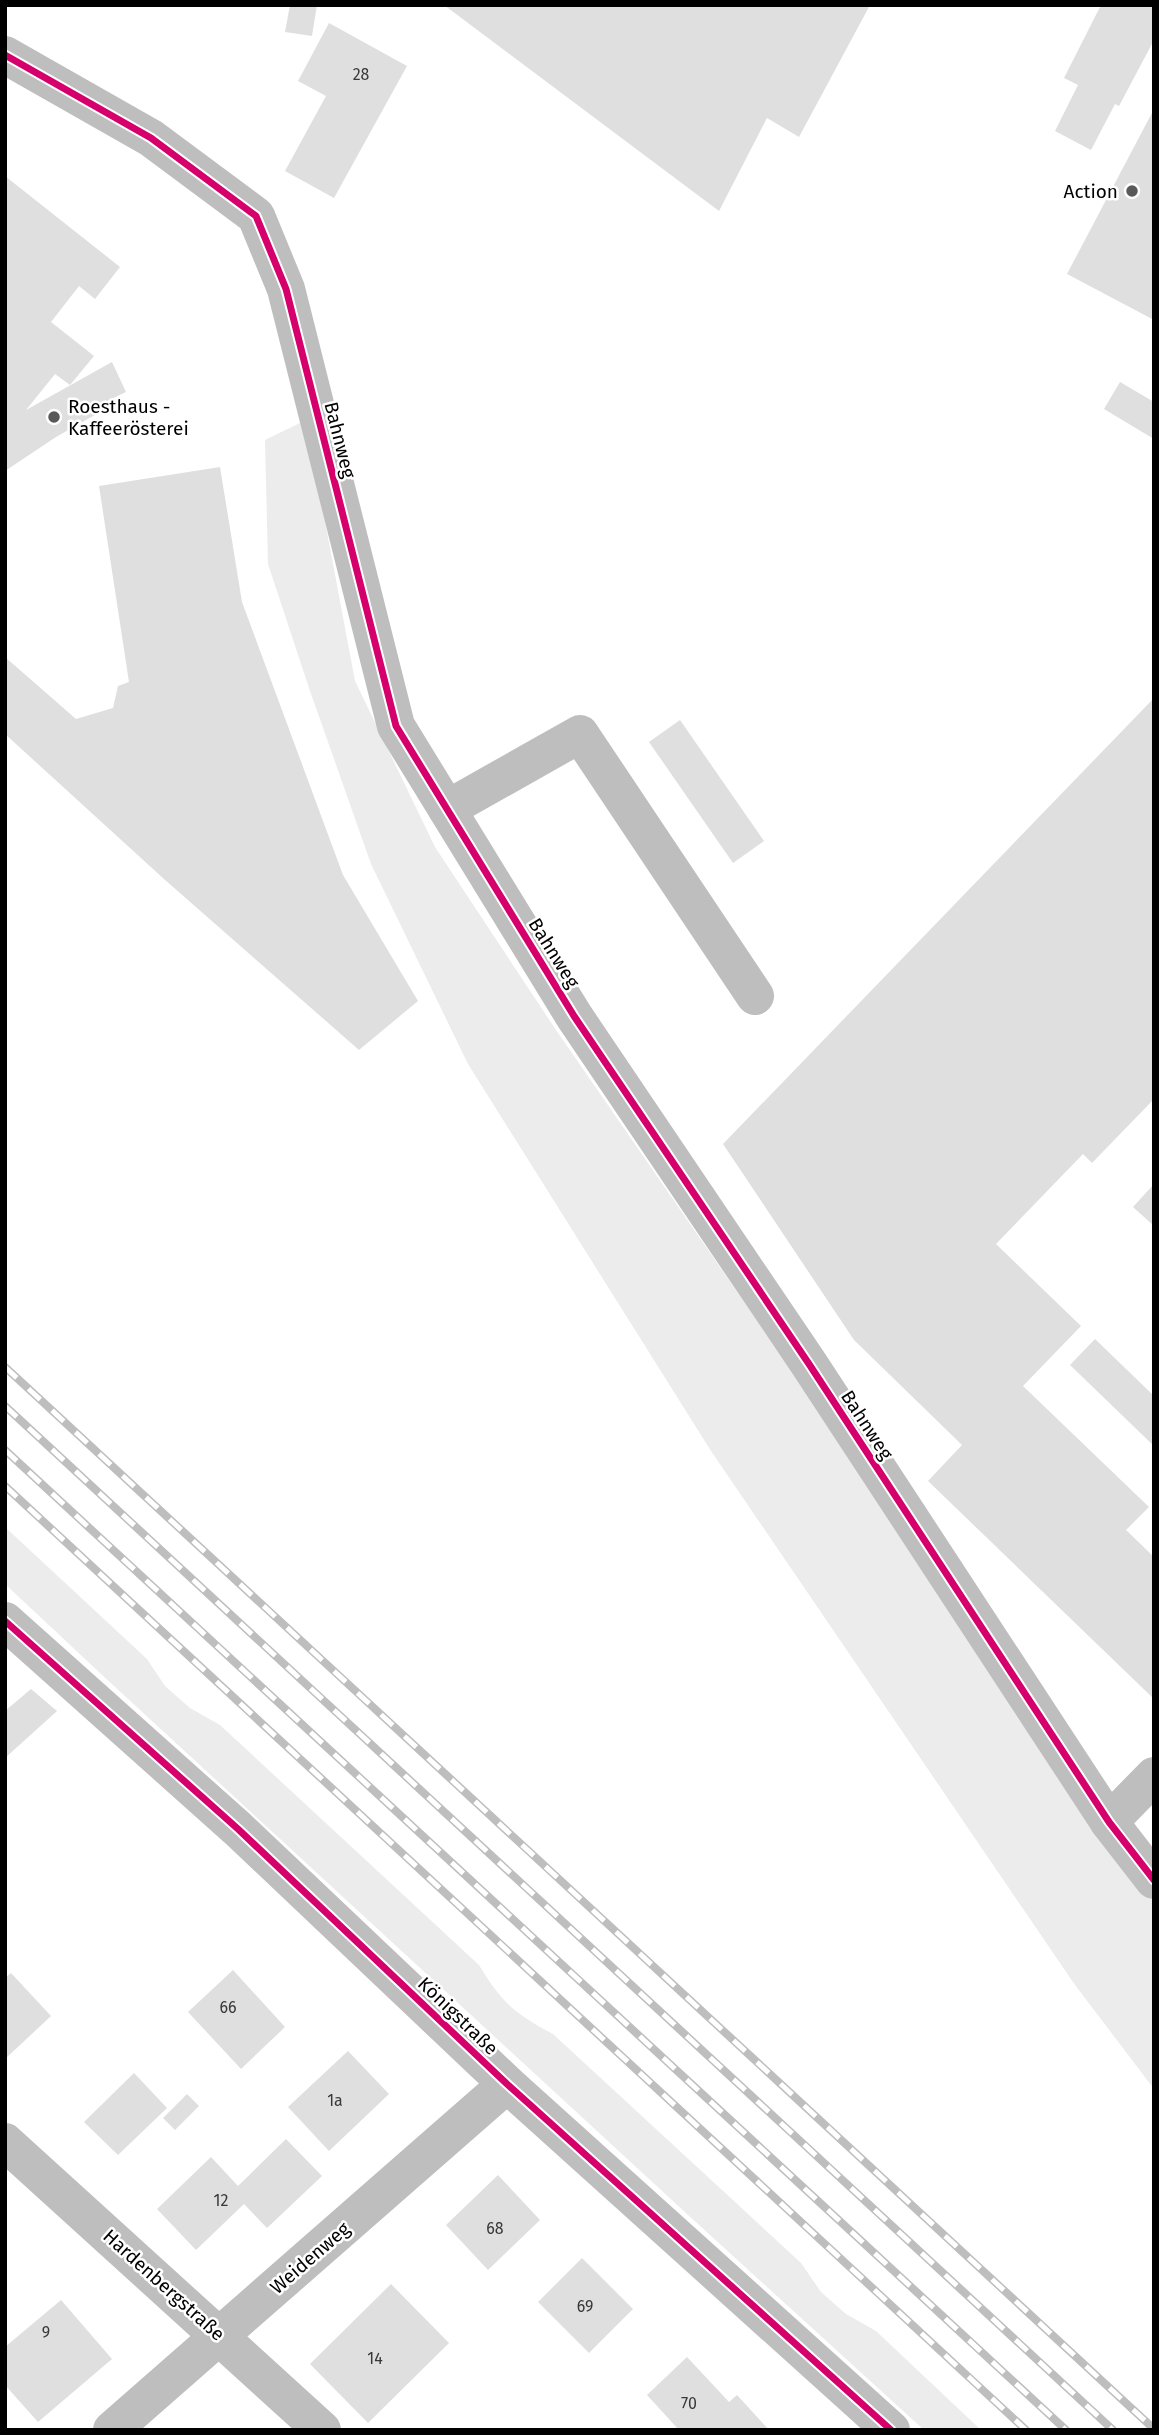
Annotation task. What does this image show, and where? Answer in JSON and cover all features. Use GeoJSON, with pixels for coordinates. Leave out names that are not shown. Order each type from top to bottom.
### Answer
{"type":"FeatureCollection","features":[{"type":"Feature","properties":{"kind":"street","name":"Bahnweg"},"geometry":{"type":"LineString","coordinates":[[5,55],[151,138],[256,216],[286,289],[396,726],[574,1016],[809,1364],[1109,1822],[1154,1880]]}},
{"type":"Feature","properties":{"kind":"street"},"geometry":{"type":"LineString","coordinates":[[447,809],[580,734],[755,996]]}},
{"type":"Feature","properties":{"kind":"street","name":"Königstraße"},"geometry":{"type":"LineString","coordinates":[[5,1621],[238,1829],[507,2084],[891,2430]]}},
{"type":"Feature","properties":{"kind":"street"},"geometry":{"type":"LineString","coordinates":[[1109,1822],[1154,1776]]}},
{"type":"Feature","properties":{"kind":"street","name":"Weidenweg"},"geometry":{"type":"LineString","coordinates":[[112,2430],[507,2084]]}},
{"type":"Feature","properties":{"kind":"street","name":"Hardenbergstraße"},"geometry":{"type":"LineString","coordinates":[[5,2142],[322,2430]]}},
{"type":"Feature","properties":{"kind":"shaded area"},"geometry":{"type":"Polygon","coordinates":[[[306,420],[355,681],[435,847],[556,1030],[1154,1895],[1154,2089],[1075,1985],[711,1451],[468,1064],[371,864],[268,564],[265,440],[306,420]]]}},
{"type":"Feature","properties":{"kind":"shaded area"},"geometry":{"type":"Polygon","coordinates":[[[5,1527],[147,1659],[165,1686],[190,1708],[220,1725],[479,1965],[510,2006],[553,2034],[801,2263],[821,2292],[846,2314],[876,2331],[981,2430],[924,2430],[101,1674],[5,1584],[5,1527]]]}},
{"type":"Feature","properties":{"kind":"building"},"geometry":{"type":"Polygon","coordinates":[[[290,5],[317,5],[312,36],[285,32],[290,5]]]}},
{"type":"Feature","properties":{"kind":"building"},"geometry":{"type":"Polygon","coordinates":[[[444,5],[870,5],[799,137],[767,118],[719,211],[444,5]]]}},
{"type":"Feature","properties":{"kind":"building"},"geometry":{"type":"Polygon","coordinates":[[[1101,5],[1154,5],[1154,40],[1119,106],[1115,104],[1091,150],[1055,131],[1078,85],[1064,78],[1101,5]]]}},
{"type":"Feature","properties":{"kind":"building"},"geometry":{"type":"Polygon","coordinates":[[[329,23],[407,66],[334,198],[285,171],[326,96],[298,81],[329,23]]]}},
{"type":"Feature","properties":{"kind":"building","name":"Action"},"geometry":{"type":"Polygon","coordinates":[[[1154,109],[1154,320],[1067,274],[1154,109]]]}},
{"type":"Feature","properties":{"kind":"building"},"geometry":{"type":"Polygon","coordinates":[[[5,176],[120,267],[95,299],[79,286],[51,322],[94,356],[70,385],[55,374],[26,410],[112,362],[126,392],[105,402],[109,407],[56,437],[5,471],[5,176]]]}},
{"type":"Feature","properties":{"kind":"building"},"geometry":{"type":"Polygon","coordinates":[[[1120,382],[1154,402],[1154,439],[1104,409],[1120,382]]]}},
{"type":"Feature","properties":{"kind":"building"},"geometry":{"type":"Polygon","coordinates":[[[220,467],[242,602],[343,875],[418,1001],[359,1050],[164,879],[5,734],[5,657],[76,719],[113,708],[118,686],[129,682],[99,486],[220,467]]]}},
{"type":"Feature","properties":{"kind":"building"},"geometry":{"type":"Polygon","coordinates":[[[1154,698],[1154,1099],[1092,1163],[1083,1154],[996,1244],[1081,1326],[1023,1386],[1149,1507],[1126,1530],[1154,1557],[1154,1699],[928,1481],[962,1445],[854,1340],[723,1144],[1154,698]]]}},
{"type":"Feature","properties":{"kind":"building"},"geometry":{"type":"Polygon","coordinates":[[[680,720],[764,841],[733,863],[649,742],[680,720]]]}},
{"type":"Feature","properties":{"kind":"building"},"geometry":{"type":"Polygon","coordinates":[[[1154,1184],[1154,1226],[1133,1207],[1154,1184]]]}},
{"type":"Feature","properties":{"kind":"building"},"geometry":{"type":"Polygon","coordinates":[[[1095,1339],[1154,1396],[1154,1446],[1070,1365],[1095,1339]]]}},
{"type":"Feature","properties":{"kind":"building"},"geometry":{"type":"Polygon","coordinates":[[[31,1689],[57,1711],[5,1758],[5,1711],[31,1689]]]}},
{"type":"Feature","properties":{"kind":"building"},"geometry":{"type":"Polygon","coordinates":[[[233,1970],[285,2027],[241,2069],[188,2012],[233,1970]]]}},
{"type":"Feature","properties":{"kind":"building"},"geometry":{"type":"Polygon","coordinates":[[[11,1973],[51,2016],[5,2059],[5,1978],[11,1973]]]}},
{"type":"Feature","properties":{"kind":"building"},"geometry":{"type":"Polygon","coordinates":[[[348,2051],[389,2094],[329,2151],[288,2107],[348,2051]]]}},
{"type":"Feature","properties":{"kind":"building"},"geometry":{"type":"Polygon","coordinates":[[[134,2073],[167,2108],[118,2155],[84,2122],[134,2073]]]}},
{"type":"Feature","properties":{"kind":"building"},"geometry":{"type":"Polygon","coordinates":[[[187,2094],[199,2106],[175,2130],[163,2118],[187,2094]]]}},
{"type":"Feature","properties":{"kind":"building"},"geometry":{"type":"Polygon","coordinates":[[[286,2139],[322,2176],[267,2228],[244,2204],[196,2250],[157,2209],[211,2157],[238,2186],[286,2139]]]}},
{"type":"Feature","properties":{"kind":"building"},"geometry":{"type":"Polygon","coordinates":[[[498,2175],[540,2220],[488,2270],[446,2225],[498,2175]]]}},
{"type":"Feature","properties":{"kind":"building"},"geometry":{"type":"Polygon","coordinates":[[[582,2258],[633,2309],[589,2353],[538,2302],[582,2258]]]}},
{"type":"Feature","properties":{"kind":"building"},"geometry":{"type":"Polygon","coordinates":[[[391,2284],[449,2343],[368,2423],[310,2364],[391,2284]]]}},
{"type":"Feature","properties":{"kind":"building"},"geometry":{"type":"Polygon","coordinates":[[[61,2300],[112,2359],[38,2422],[5,2385],[5,2347],[61,2300]]]}},
{"type":"Feature","properties":{"kind":"building"},"geometry":{"type":"Polygon","coordinates":[[[687,2357],[729,2402],[737,2395],[769,2430],[679,2430],[647,2395],[687,2357]]]}},
{"type":"Feature","properties":{"kind":"railway"},"geometry":{"type":"LineString","coordinates":[[5,1367],[1154,2429]]}},
{"type":"Feature","properties":{"kind":"railway"},"geometry":{"type":"LineString","coordinates":[[5,1406],[1113,2430]]}},
{"type":"Feature","properties":{"kind":"railway"},"geometry":{"type":"LineString","coordinates":[[5,1450],[1066,2430]]}},
{"type":"Feature","properties":{"kind":"railway"},"geometry":{"type":"LineString","coordinates":[[5,1486],[1026,2430]]}},
{"type":"Feature","properties":{"kind":"cycle path"},"geometry":{"type":"LineString","coordinates":[[5,55],[151,138],[256,216],[286,289],[396,726],[574,1016],[809,1364],[1109,1822],[1154,1880]]}},
{"type":"Feature","properties":{"kind":"cycle path"},"geometry":{"type":"LineString","coordinates":[[5,1621],[238,1829],[507,2084],[891,2430]]}},
{"type":"Feature","properties":{"kind":"place","name":"Action"},"geometry":{"type":"Point","coordinates":[1132,191]}},
{"type":"Feature","properties":{"kind":"place","name":"Roesthaus - Kaffeerösterei"},"geometry":{"type":"Point","coordinates":[54,417]}}]}
